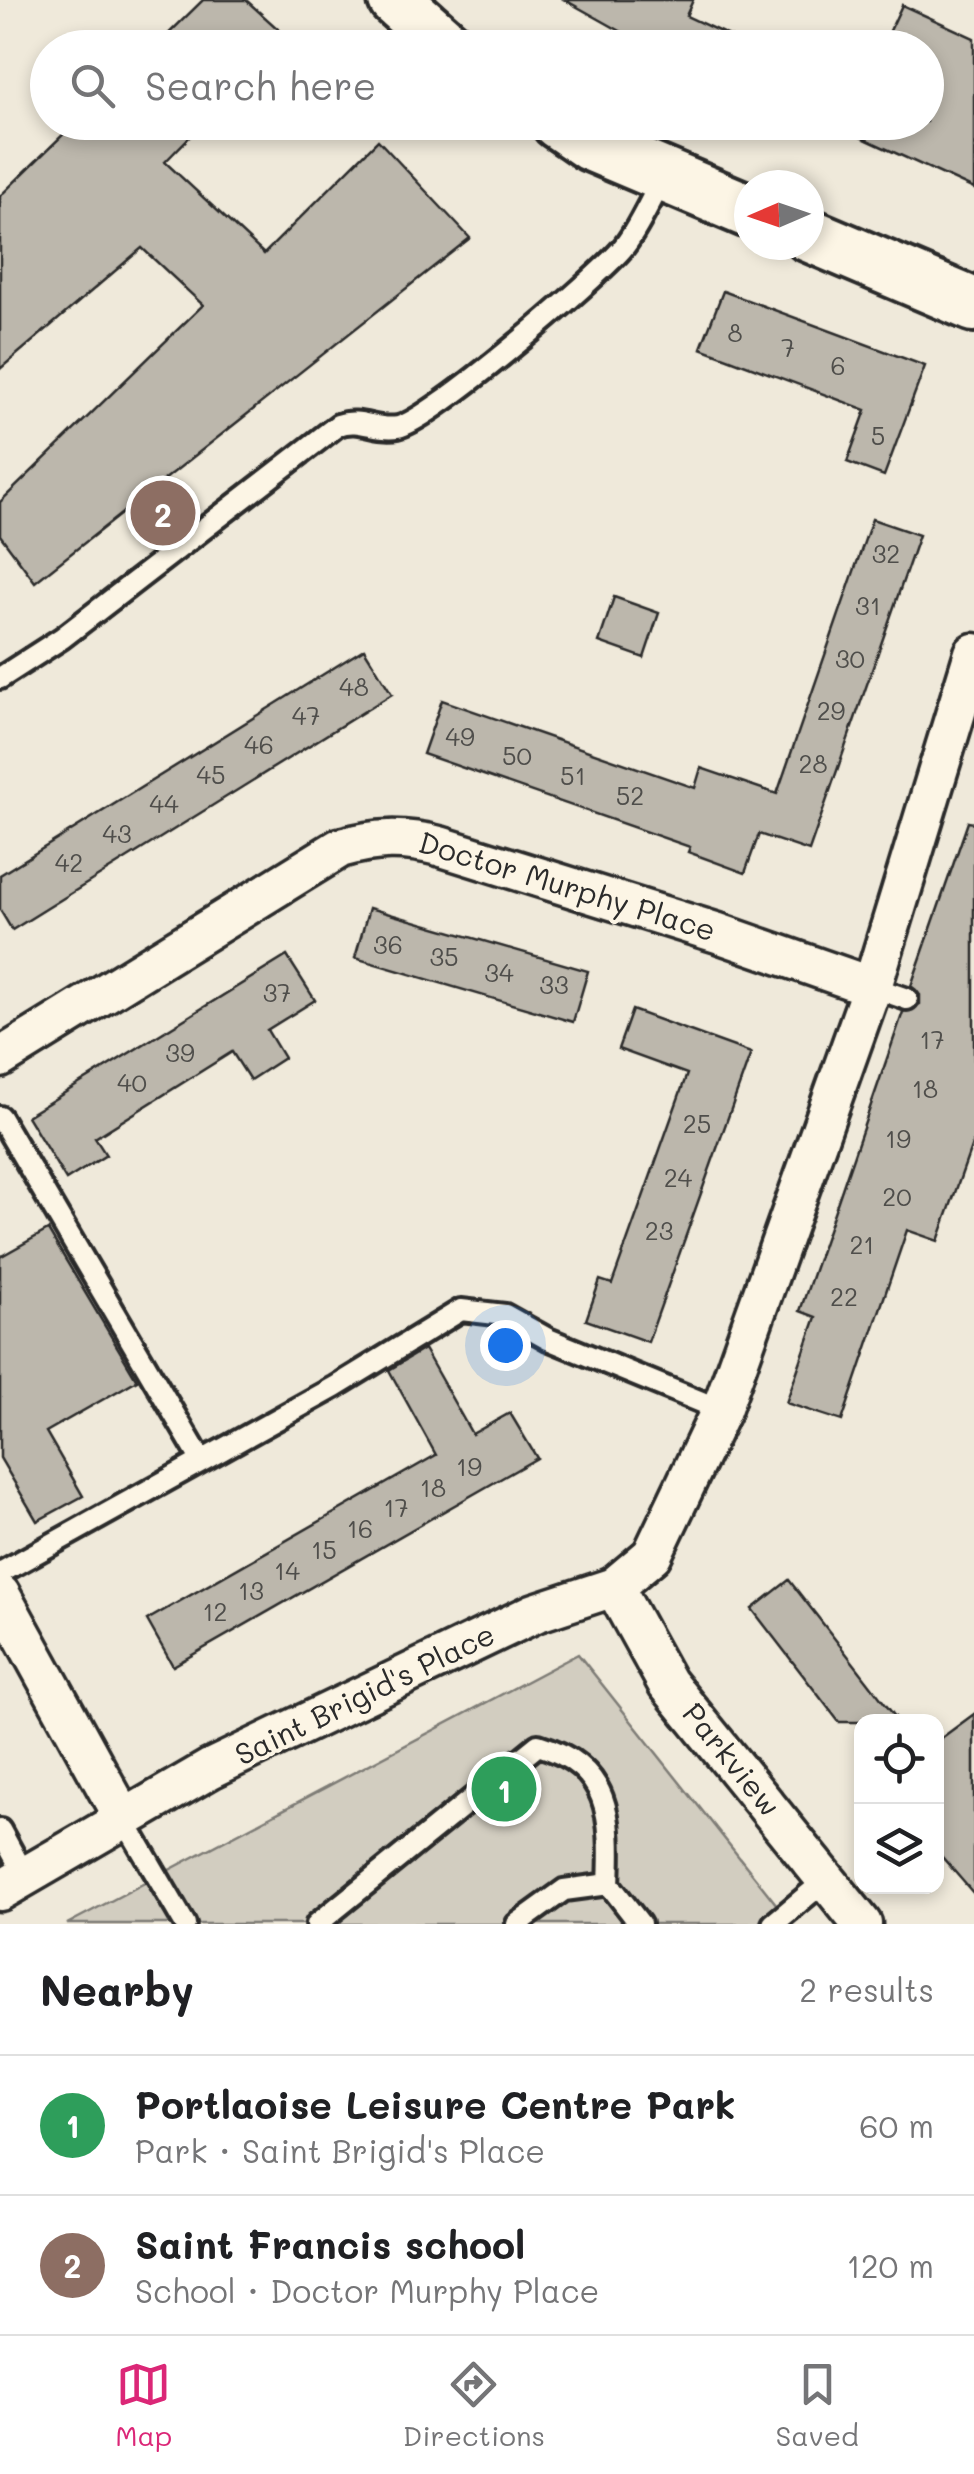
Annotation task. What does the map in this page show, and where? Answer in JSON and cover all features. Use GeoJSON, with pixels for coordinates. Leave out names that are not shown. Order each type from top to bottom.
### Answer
{"type":"FeatureCollection","features":[{"type":"Feature","properties":{"kind":"street"},"geometry":{"type":"LineString","coordinates":[[394,0],[428,30]]}},
{"type":"Feature","properties":{"kind":"street"},"geometry":{"type":"LineString","coordinates":[[584,140],[734,204]]}},
{"type":"Feature","properties":{"kind":"street"},"geometry":{"type":"LineString","coordinates":[[824,242],[974,304]]}},
{"type":"Feature","properties":{"kind":"street"},"geometry":{"type":"LineString","coordinates":[[614,1587],[652,1555],[721,1410],[872,987],[974,653]]}},
{"type":"Feature","properties":{"kind":"street","name":"Doctor Murphy Place"},"geometry":{"type":"LineString","coordinates":[[6,1054],[340,848],[376,838],[409,838],[475,856],[872,987]]}},
{"type":"Feature","properties":{"kind":"street","name":"Saint Brigid's Place"},"geometry":{"type":"LineString","coordinates":[[12,1883],[122,1816],[210,1769],[536,1613],[614,1587]]}},
{"type":"Feature","properties":{"kind":"street","name":"Parkview"},"geometry":{"type":"LineString","coordinates":[[614,1587],[668,1683],[862,1924]]}},
{"type":"Feature","properties":{"kind":"street"},"geometry":{"type":"LineString","coordinates":[[0,1594],[122,1816]]}},
{"type":"Feature","properties":{"kind":"lane"},"geometry":{"type":"LineString","coordinates":[[0,678],[62,638],[338,425],[355,419],[398,427],[430,411],[594,279],[625,246],[665,176]]}},
{"type":"Feature","properties":{"kind":"lane"},"geometry":{"type":"LineString","coordinates":[[872,987],[908,999]]}},
{"type":"Feature","properties":{"kind":"lane"},"geometry":{"type":"LineString","coordinates":[[0,1118],[200,1458]]}},
{"type":"Feature","properties":{"kind":"lane"},"geometry":{"type":"LineString","coordinates":[[0,1573],[200,1458],[335,1387],[461,1310],[505,1316],[548,1339],[721,1410]]}},
{"type":"Feature","properties":{"kind":"lane"},"geometry":{"type":"LineString","coordinates":[[317,1924],[538,1745],[570,1754],[597,1786],[612,1828],[608,1884],[640,1924]]}},
{"type":"Feature","properties":{"kind":"lane"},"geometry":{"type":"LineString","coordinates":[[122,1816],[186,1924]]}},
{"type":"Feature","properties":{"kind":"lane"},"geometry":{"type":"LineString","coordinates":[[0,1830],[12,1883]]}},
{"type":"Feature","properties":{"kind":"lane"},"geometry":{"type":"LineString","coordinates":[[772,1924],[827,1879]]}},
{"type":"Feature","properties":{"kind":"lane"},"geometry":{"type":"LineString","coordinates":[[517,1924],[564,1890],[608,1884]]}},
{"type":"Feature","properties":{"kind":"shaded area"},"geometry":{"type":"Polygon","coordinates":[[[578,1654],[792,1924],[67,1924],[578,1654]]]}},
{"type":"Feature","properties":{"kind":"building"},"geometry":{"type":"Polygon","coordinates":[[[203,0],[246,0],[279,30],[172,30],[203,0]]]}},
{"type":"Feature","properties":{"kind":"building"},"geometry":{"type":"Polygon","coordinates":[[[565,0],[693,0],[686,16],[716,30],[619,30],[565,0]]]}},
{"type":"Feature","properties":{"kind":"building"},"geometry":{"type":"Polygon","coordinates":[[[902,5],[974,38],[974,189],[867,140],[944,140],[944,30],[890,30],[902,5]]]}},
{"type":"Feature","properties":{"kind":"building"},"geometry":{"type":"Polygon","coordinates":[[[58,140],[186,140],[165,162],[264,254],[378,140],[470,238],[35,582],[0,535],[0,502],[203,305],[142,248],[0,369],[0,196],[58,140]]]}},
{"type":"Feature","properties":{"kind":"building"},"geometry":{"type":"Polygon","coordinates":[[[723,291],[925,366],[884,476],[847,462],[866,410],[701,348],[723,291]]]}},
{"type":"Feature","properties":{"kind":"building"},"geometry":{"type":"Polygon","coordinates":[[[872,519],[919,535],[809,851],[759,834],[745,873],[688,852],[690,847],[423,754],[442,700],[695,788],[701,768],[777,794],[872,519]]]}},
{"type":"Feature","properties":{"kind":"building"},"geometry":{"type":"Polygon","coordinates":[[[614,597],[659,613],[644,658],[599,642],[614,597]]]}},
{"type":"Feature","properties":{"kind":"building"},"geometry":{"type":"Polygon","coordinates":[[[364,649],[392,694],[12,930],[0,910],[0,875],[364,649]]]}},
{"type":"Feature","properties":{"kind":"building"},"geometry":{"type":"Polygon","coordinates":[[[968,822],[974,823],[974,1139],[938,1241],[907,1230],[842,1421],[786,1403],[816,1317],[800,1311],[903,1012],[920,1004],[920,995],[911,986],[968,822]]]}},
{"type":"Feature","properties":{"kind":"building"},"geometry":{"type":"Polygon","coordinates":[[[369,908],[588,971],[573,1022],[355,958],[369,908]]]}},
{"type":"Feature","properties":{"kind":"building"},"geometry":{"type":"Polygon","coordinates":[[[287,956],[315,1000],[267,1030],[284,1058],[250,1080],[232,1052],[95,1138],[106,1155],[66,1180],[27,1116],[287,956]]]}},
{"type":"Feature","properties":{"kind":"building"},"geometry":{"type":"Polygon","coordinates":[[[632,1010],[751,1053],[648,1342],[586,1320],[600,1280],[612,1284],[687,1074],[618,1049],[632,1010]]]}},
{"type":"Feature","properties":{"kind":"building"},"geometry":{"type":"Polygon","coordinates":[[[48,1230],[137,1380],[46,1432],[83,1496],[37,1521],[0,1458],[0,1257],[48,1230]]]}},
{"type":"Feature","properties":{"kind":"building"},"geometry":{"type":"Polygon","coordinates":[[[424,1349],[472,1434],[510,1413],[537,1458],[173,1666],[147,1620],[436,1455],[389,1370],[424,1349]]]}},
{"type":"Feature","properties":{"kind":"building"},"geometry":{"type":"Polygon","coordinates":[[[789,1580],[893,1714],[854,1714],[854,1722],[839,1722],[752,1609],[789,1580]]]}},
{"type":"Feature","properties":{"kind":"building"},"geometry":{"type":"Polygon","coordinates":[[[974,1714],[974,1894],[944,1859],[944,1736],[974,1714]]]}},
{"type":"Feature","properties":{"kind":"place","name":"Saint Francis school"},"geometry":{"type":"Point","coordinates":[163,513]}},
{"type":"Feature","properties":{"kind":"place","name":"Portlaoise Leisure Centre Park"},"geometry":{"type":"Point","coordinates":[504,1789]}}]}
